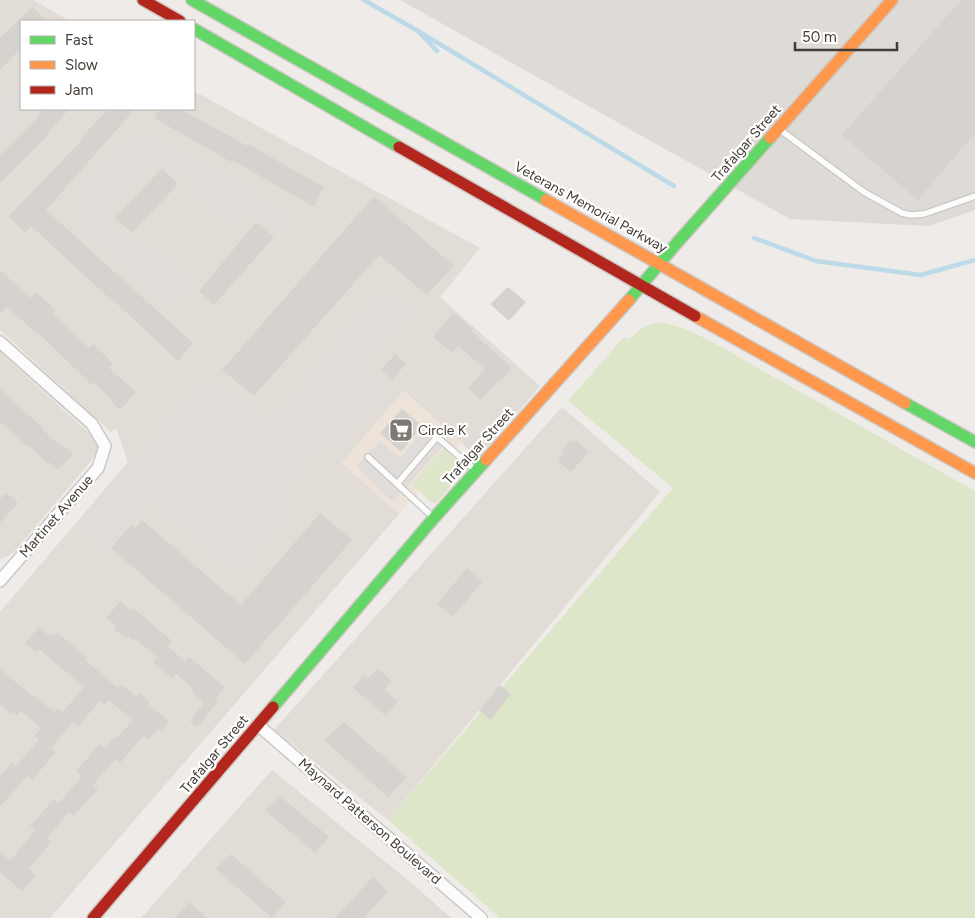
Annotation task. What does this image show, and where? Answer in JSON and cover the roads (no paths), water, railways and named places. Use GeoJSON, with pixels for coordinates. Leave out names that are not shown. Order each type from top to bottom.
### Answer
{"type":"FeatureCollection","features":[{"type":"Feature","properties":{"kind":"main road"},"geometry":{"type":"LineString","coordinates":[[143,0],[178,20]]}},
{"type":"Feature","properties":{"kind":"main road","name":"Veterans Memorial Parkway"},"geometry":{"type":"LineString","coordinates":[[192,0],[975,442]]}},
{"type":"Feature","properties":{"kind":"main road","name":"Trafalgar Street"},"geometry":{"type":"LineString","coordinates":[[93,918],[434,518],[642,286],[660,263],[892,0]]}},
{"type":"Feature","properties":{"kind":"main road"},"geometry":{"type":"LineString","coordinates":[[195,30],[642,286],[975,473]]}},
{"type":"Feature","properties":{"kind":"street","name":"Martinet Avenue"},"geometry":{"type":"LineString","coordinates":[[0,342],[92,424],[105,446],[98,468],[1,579]]}},
{"type":"Feature","properties":{"kind":"street","name":"Maynard Patterson Boulevard"},"geometry":{"type":"LineString","coordinates":[[258,725],[481,918]]}},
{"type":"Feature","properties":{"kind":"lane"},"geometry":{"type":"LineString","coordinates":[[779,128],[864,192],[902,212],[912,215],[924,214],[975,196]]}},
{"type":"Feature","properties":{"kind":"lane"},"geometry":{"type":"LineString","coordinates":[[397,484],[437,437],[476,471]]}},
{"type":"Feature","properties":{"kind":"lane"},"geometry":{"type":"LineString","coordinates":[[368,457],[434,518]]}},
{"type":"Feature","properties":{"kind":"waterway"},"geometry":{"type":"LineString","coordinates":[[364,0],[418,31],[437,51]]}},
{"type":"Feature","properties":{"kind":"waterway"},"geometry":{"type":"LineString","coordinates":[[418,31],[674,186]]}},
{"type":"Feature","properties":{"kind":"waterway"},"geometry":{"type":"LineString","coordinates":[[754,238],[816,261],[921,275],[975,260]]}},
{"type":"Feature","properties":{"kind":"place","name":"Circle K"},"geometry":{"type":"Point","coordinates":[401,430]}}]}
